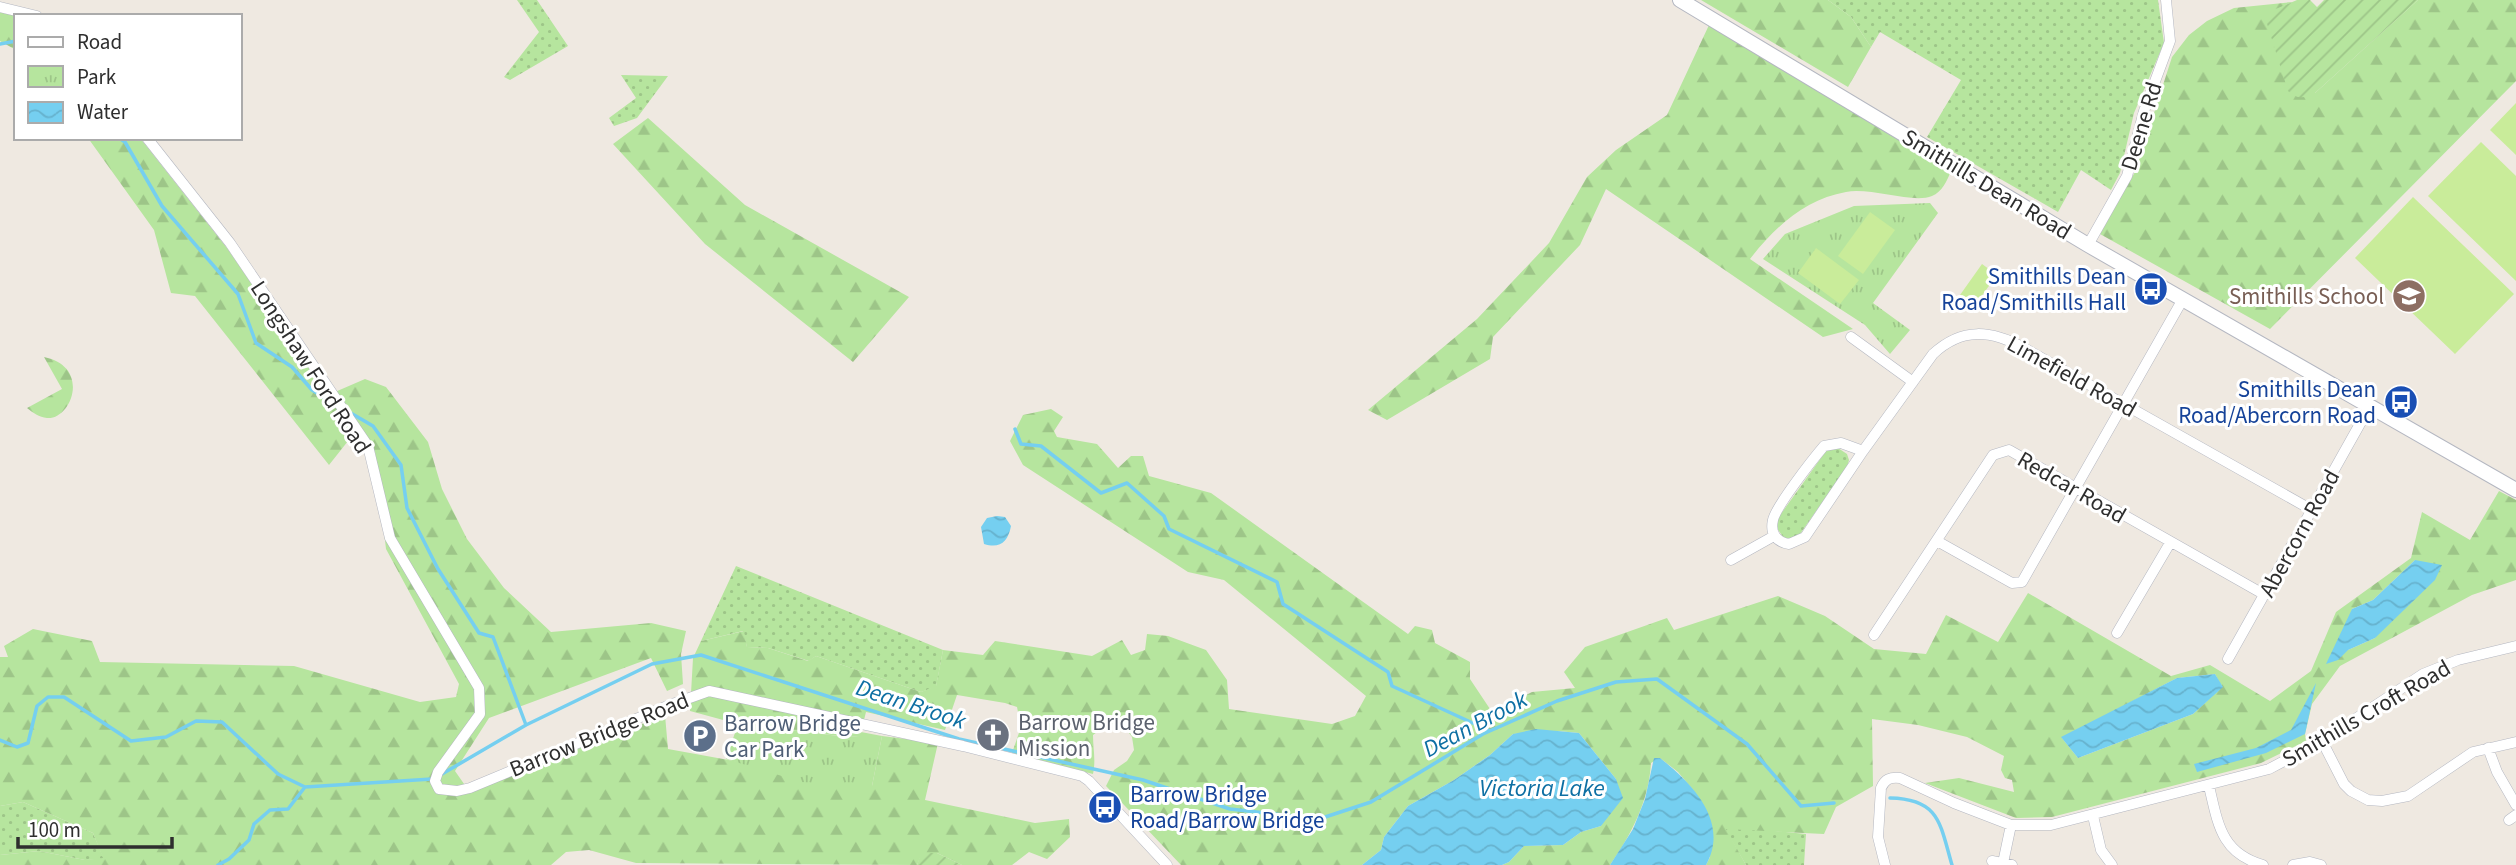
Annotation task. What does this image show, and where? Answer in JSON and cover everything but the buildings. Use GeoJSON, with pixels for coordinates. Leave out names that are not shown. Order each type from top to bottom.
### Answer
{"type":"FeatureCollection","features":[{"type":"Feature","properties":{"kind":"street","name":"Smithills Dean Road"},"geometry":{"type":"LineString","coordinates":[[1680,0],[2088,245],[2516,489]]}},
{"type":"Feature","properties":{"kind":"street","name":"Deene Rd"},"geometry":{"type":"LineString","coordinates":[[2088,245],[2127,176],[2144,111],[2170,41],[2166,0]]}},
{"type":"Feature","properties":{"kind":"street"},"geometry":{"type":"LineString","coordinates":[[0,7],[29,14]]}},
{"type":"Feature","properties":{"kind":"street","name":"Longshaw Ford Road"},"geometry":{"type":"LineString","coordinates":[[149,140],[230,243],[368,446],[390,538],[480,688]]}},
{"type":"Feature","properties":{"kind":"street"},"geometry":{"type":"LineString","coordinates":[[1937,541],[2012,583],[2022,582],[2183,299]]}},
{"type":"Feature","properties":{"kind":"street","name":"Limefield Road"},"geometry":{"type":"LineString","coordinates":[[1774,536],[1778,541],[1789,544],[1805,537],[1933,354],[1945,343],[1971,335],[1994,334],[2011,341],[2312,510]]}},
{"type":"Feature","properties":{"kind":"street"},"geometry":{"type":"LineString","coordinates":[[1851,337],[1913,382]]}},
{"type":"Feature","properties":{"kind":"street","name":"Abercorn Road"},"geometry":{"type":"LineString","coordinates":[[2228,659],[2370,406]]}},
{"type":"Feature","properties":{"kind":"street"},"geometry":{"type":"LineString","coordinates":[[1731,559],[1774,536],[1775,514],[1824,446],[1842,443],[1863,451]]}},
{"type":"Feature","properties":{"kind":"street","name":"Redcar Road"},"geometry":{"type":"LineString","coordinates":[[1874,635],[1993,455],[2009,450],[2265,596]]}},
{"type":"Feature","properties":{"kind":"street"},"geometry":{"type":"LineString","coordinates":[[2117,633],[2170,543]]}},
{"type":"Feature","properties":{"kind":"street","name":"Smithills Croft Road"},"geometry":{"type":"LineString","coordinates":[[1885,865],[1878,837],[1881,788],[1884,781],[1891,777],[1900,778],[2011,825],[2051,825],[2269,769],[2322,741],[2423,674],[2458,660],[2516,646]]}},
{"type":"Feature","properties":{"kind":"street","name":"Barrow Bridge Road"},"geometry":{"type":"LineString","coordinates":[[480,688],[480,714],[438,772],[435,781],[439,789],[457,791],[470,788],[709,691],[963,746],[1082,776],[1167,865]]}},
{"type":"Feature","properties":{"kind":"street"},"geometry":{"type":"LineString","coordinates":[[2322,741],[2344,784],[2368,800],[2382,801],[2407,796],[2473,752],[2516,741]]}},
{"type":"Feature","properties":{"kind":"street"},"geometry":{"type":"LineString","coordinates":[[2488,748],[2497,772],[2516,805]]}},
{"type":"Feature","properties":{"kind":"street"},"geometry":{"type":"LineString","coordinates":[[2209,786],[2218,824],[2232,848],[2243,857],[2263,865]]}},
{"type":"Feature","properties":{"kind":"street"},"geometry":{"type":"LineString","coordinates":[[2093,816],[2101,850],[2112,865]]}},
{"type":"Feature","properties":{"kind":"street"},"geometry":{"type":"LineString","coordinates":[[1992,861],[2007,864],[2011,825]]}},
{"type":"Feature","properties":{"kind":"street"},"geometry":{"type":"LineString","coordinates":[[2293,865],[2310,862],[2321,865]]}},
{"type":"Feature","properties":{"kind":"green space"},"geometry":{"type":"Polygon","coordinates":[[[517,0],[537,0],[568,46],[510,80],[504,77],[539,32],[517,0]]]}},
{"type":"Feature","properties":{"kind":"green space"},"geometry":{"type":"Polygon","coordinates":[[[1701,0],[1828,0],[1851,17],[1871,47],[1848,87],[1701,0]]]}},
{"type":"Feature","properties":{"kind":"green space"},"geometry":{"type":"Polygon","coordinates":[[[1828,0],[2158,0],[2164,43],[2134,113],[2120,173],[2111,190],[2081,170],[2058,212],[1927,137],[1961,80],[1880,32],[1871,47],[1851,17],[1828,0]]]}},
{"type":"Feature","properties":{"kind":"green space"},"geometry":{"type":"Polygon","coordinates":[[[2297,0],[2310,0],[2317,7],[2324,0],[2418,0],[2315,93],[2300,97],[2288,91],[2264,14],[2297,0]]]}},
{"type":"Feature","properties":{"kind":"green space"},"geometry":{"type":"Polygon","coordinates":[[[2418,0],[2516,0],[2516,81],[2270,329],[2100,234],[2135,172],[2172,57],[2189,35],[2207,21],[2234,8],[2292,2],[2265,15],[2315,93],[2418,0]]]}},
{"type":"Feature","properties":{"kind":"green space"},"geometry":{"type":"Polygon","coordinates":[[[0,12],[14,16],[14,49],[0,41],[0,12]]]}},
{"type":"Feature","properties":{"kind":"green space"},"geometry":{"type":"Polygon","coordinates":[[[1709,25],[1951,171],[1939,192],[1924,198],[1856,191],[1817,201],[1780,226],[1750,259],[1853,329],[1823,337],[1606,189],[1580,245],[1493,337],[1490,359],[1387,420],[1368,410],[1477,319],[1549,243],[1587,177],[1616,150],[1667,115],[1709,25]]]}},
{"type":"Feature","properties":{"kind":"green space"},"geometry":{"type":"Polygon","coordinates":[[[621,75],[668,76],[637,118],[614,126],[609,118],[636,98],[621,75]]]}},
{"type":"Feature","properties":{"kind":"green space"},"geometry":{"type":"Polygon","coordinates":[[[2516,103],[2516,155],[2490,130],[2516,103]]]}},
{"type":"Feature","properties":{"kind":"green space"},"geometry":{"type":"Polygon","coordinates":[[[648,118],[745,205],[909,297],[853,362],[705,244],[613,144],[648,118]]]}},
{"type":"Feature","properties":{"kind":"green space"},"geometry":{"type":"Polygon","coordinates":[[[89,140],[142,140],[227,248],[328,395],[365,379],[386,387],[428,442],[442,489],[467,539],[504,588],[551,632],[651,623],[686,631],[681,654],[683,684],[667,691],[651,658],[489,718],[455,771],[469,791],[665,715],[668,749],[872,786],[882,736],[938,743],[925,800],[1035,823],[1069,819],[1070,837],[1047,859],[1029,852],[1012,865],[962,865],[937,853],[922,853],[917,865],[636,863],[589,850],[566,852],[551,865],[0,865],[0,855],[39,851],[85,860],[103,858],[93,833],[23,802],[0,806],[0,657],[8,657],[4,646],[33,629],[92,641],[100,662],[294,666],[420,702],[456,697],[459,684],[386,549],[375,452],[352,436],[329,465],[195,296],[171,293],[154,230],[89,140]]]}},
{"type":"Feature","properties":{"kind":"green space"},"geometry":{"type":"Polygon","coordinates":[[[2481,142],[2516,176],[2516,281],[2428,196],[2481,142]]]}},
{"type":"Feature","properties":{"kind":"green space"},"geometry":{"type":"Polygon","coordinates":[[[2413,197],[2514,294],[2455,354],[2355,258],[2413,197]]]}},
{"type":"Feature","properties":{"kind":"green space"},"geometry":{"type":"Polygon","coordinates":[[[1930,203],[1938,213],[1873,303],[1910,330],[1890,354],[1865,325],[1763,259],[1785,234],[1854,206],[1930,203]]]}},
{"type":"Feature","properties":{"kind":"green space"},"geometry":{"type":"Polygon","coordinates":[[[1870,212],[1895,230],[1863,274],[1838,256],[1870,212]]]}},
{"type":"Feature","properties":{"kind":"green space"},"geometry":{"type":"Polygon","coordinates":[[[1816,248],[1859,280],[1840,304],[1798,273],[1816,248]]]}},
{"type":"Feature","properties":{"kind":"green space"},"geometry":{"type":"Polygon","coordinates":[[[1982,264],[1997,275],[1975,305],[1960,295],[1982,264]]]}},
{"type":"Feature","properties":{"kind":"green space"},"geometry":{"type":"Polygon","coordinates":[[[44,357],[59,363],[68,371],[72,381],[69,402],[63,411],[47,418],[27,408],[62,389],[44,357]]]}},
{"type":"Feature","properties":{"kind":"green space"},"geometry":{"type":"Polygon","coordinates":[[[1051,409],[1063,417],[1054,431],[1057,437],[1097,444],[1118,468],[1131,456],[1143,456],[1149,476],[1211,493],[1408,634],[1415,626],[1432,630],[1435,643],[1470,662],[1470,679],[1492,712],[1532,692],[1575,688],[1564,672],[1585,647],[1667,618],[1674,630],[1778,596],[1825,616],[1874,649],[1926,654],[1946,615],[1998,642],[2028,593],[2171,676],[2210,665],[2270,701],[2311,671],[2336,612],[2411,558],[2422,512],[2470,540],[2499,491],[2516,500],[2516,580],[2472,595],[2340,666],[2312,704],[2305,734],[2306,741],[2261,763],[2052,817],[2016,818],[1925,783],[1959,778],[2014,792],[2012,780],[2005,778],[2001,770],[2004,756],[1967,737],[1918,725],[1872,719],[1873,786],[1836,807],[1824,834],[1726,829],[1746,865],[1706,865],[1710,857],[1694,791],[1678,772],[1660,758],[1651,763],[1647,791],[1638,817],[1610,865],[1502,865],[1509,862],[1524,846],[1563,845],[1581,832],[1601,826],[1616,779],[1579,733],[1558,731],[1513,734],[1490,755],[1454,780],[1408,806],[1384,837],[1381,850],[1362,865],[1181,865],[1106,786],[1114,770],[1127,761],[1134,750],[1132,737],[1123,725],[1108,724],[1093,735],[1093,774],[1012,753],[1021,727],[1017,707],[957,695],[945,730],[866,712],[860,736],[848,737],[738,724],[690,711],[693,658],[701,641],[744,631],[747,647],[768,648],[808,661],[816,656],[921,692],[936,686],[943,650],[983,655],[995,641],[1092,656],[1122,640],[1131,655],[1145,650],[1147,634],[1168,636],[1206,650],[1227,680],[1229,709],[1332,724],[1355,716],[1366,696],[1224,580],[1188,572],[1023,465],[1010,441],[1023,415],[1051,409]],[[2415,560],[2373,600],[2352,609],[2348,650],[2375,638],[2415,560]],[[2215,674],[2177,678],[2062,738],[2078,758],[2193,714],[2222,687],[2215,674]]]}},
{"type":"Feature","properties":{"kind":"green space"},"geometry":{"type":"Polygon","coordinates":[[[1835,446],[1847,454],[1847,467],[1800,534],[1792,539],[1784,538],[1776,527],[1778,518],[1826,451],[1835,446]]]}},
{"type":"Feature","properties":{"kind":"green space"},"geometry":{"type":"Polygon","coordinates":[[[736,566],[943,650],[936,687],[921,692],[816,656],[809,661],[768,648],[747,647],[743,631],[701,641],[736,566]]]}},
{"type":"Feature","properties":{"kind":"green space"},"geometry":{"type":"Polygon","coordinates":[[[738,724],[847,737],[859,736],[861,732],[882,736],[872,786],[825,789],[726,759],[738,724]]]}},
{"type":"Feature","properties":{"kind":"green space"},"geometry":{"type":"Polygon","coordinates":[[[23,802],[93,833],[104,859],[85,860],[39,851],[0,855],[0,806],[23,802]]]}},
{"type":"Feature","properties":{"kind":"green space"},"geometry":{"type":"Polygon","coordinates":[[[1735,827],[1806,834],[1804,865],[1746,865],[1725,829],[1735,827]]]}},
{"type":"Feature","properties":{"kind":"green space"},"geometry":{"type":"Polygon","coordinates":[[[921,853],[937,853],[962,865],[917,865],[921,853]]]}},
{"type":"Feature","properties":{"kind":"water"},"geometry":{"type":"Polygon","coordinates":[[[1005,517],[1011,526],[1008,536],[999,545],[984,544],[981,527],[987,518],[1005,517]]]}},
{"type":"Feature","properties":{"kind":"water"},"geometry":{"type":"Polygon","coordinates":[[[2415,560],[2442,565],[2435,580],[2375,638],[2326,664],[2352,609],[2373,600],[2415,560]]]}},
{"type":"Feature","properties":{"kind":"water"},"geometry":{"type":"Polygon","coordinates":[[[2215,674],[2223,687],[2193,714],[2078,758],[2061,737],[2177,678],[2215,674]]]}},
{"type":"Feature","properties":{"kind":"water"},"geometry":{"type":"Polygon","coordinates":[[[2316,683],[2305,734],[2266,753],[2197,772],[2194,764],[2256,748],[2291,730],[2316,683]]]}},
{"type":"Feature","properties":{"kind":"water","name":"Victoria Lake"},"geometry":{"type":"Polygon","coordinates":[[[1536,729],[1579,733],[1616,779],[1623,798],[1601,826],[1581,832],[1563,845],[1524,846],[1509,862],[1502,865],[1362,865],[1381,850],[1384,837],[1408,806],[1454,780],[1490,755],[1513,734],[1536,729]]]}},
{"type":"Feature","properties":{"kind":"water"},"geometry":{"type":"Polygon","coordinates":[[[1654,758],[1660,758],[1684,779],[1704,805],[1713,834],[1712,849],[1706,865],[1610,865],[1633,829],[1645,799],[1654,758]]]}},
{"type":"Feature","properties":{"kind":"waterway"},"geometry":{"type":"LineString","coordinates":[[0,44],[14,41]]}},
{"type":"Feature","properties":{"kind":"waterway"},"geometry":{"type":"LineString","coordinates":[[122,140],[162,206],[238,294],[256,343],[292,367],[312,390],[336,405]]}},
{"type":"Feature","properties":{"kind":"waterway"},"geometry":{"type":"LineString","coordinates":[[349,412],[373,426],[401,465],[407,508],[438,569],[479,633],[493,637],[526,725]]}},
{"type":"Feature","properties":{"kind":"waterway"},"geometry":{"type":"LineString","coordinates":[[1015,429],[1021,444],[1041,446],[1101,493],[1127,483],[1164,516],[1169,529],[1277,582],[1283,604],[1388,672],[1392,686],[1488,730]]}},
{"type":"Feature","properties":{"kind":"waterway","name":"Dean Brook"},"geometry":{"type":"LineString","coordinates":[[442,774],[526,725],[652,664],[701,655],[959,739],[1143,780],[1230,809],[1319,819],[1371,802],[1483,734],[1557,701],[1616,682],[1657,679],[1747,744],[1801,806],[1834,803]]}},
{"type":"Feature","properties":{"kind":"waterway","name":"Dean Brook"},"geometry":{"type":"LineString","coordinates":[[0,740],[17,747],[28,743],[37,706],[48,697],[64,697],[131,741],[166,737],[196,721],[222,722],[278,774],[305,787],[432,779]]}},
{"type":"Feature","properties":{"kind":"waterway"},"geometry":{"type":"LineString","coordinates":[[218,865],[229,859],[249,840],[254,824],[270,810],[288,809],[305,787]]}},
{"type":"Feature","properties":{"kind":"waterway","name":"Dean Brook"},"geometry":{"type":"LineString","coordinates":[[1890,798],[1919,803],[1935,816],[1952,865]]}},
{"type":"Feature","properties":{"kind":"place","name":"Smithills Dean Road/Smithills Hall"},"geometry":{"type":"Point","coordinates":[2151,289]}},
{"type":"Feature","properties":{"kind":"place","name":"Smithills School"},"geometry":{"type":"Point","coordinates":[2409,296]}},
{"type":"Feature","properties":{"kind":"place","name":"Smithills Dean Road/Abercorn Road"},"geometry":{"type":"Point","coordinates":[2401,402]}},
{"type":"Feature","properties":{"kind":"place","name":"Barrow Bridge Mission"},"geometry":{"type":"Point","coordinates":[993,735]}},
{"type":"Feature","properties":{"kind":"place","name":"Barrow Bridge Car Park"},"geometry":{"type":"Point","coordinates":[700,736]}},
{"type":"Feature","properties":{"kind":"place","name":"Barrow Bridge Road/Barrow Bridge"},"geometry":{"type":"Point","coordinates":[1105,807]}}]}
